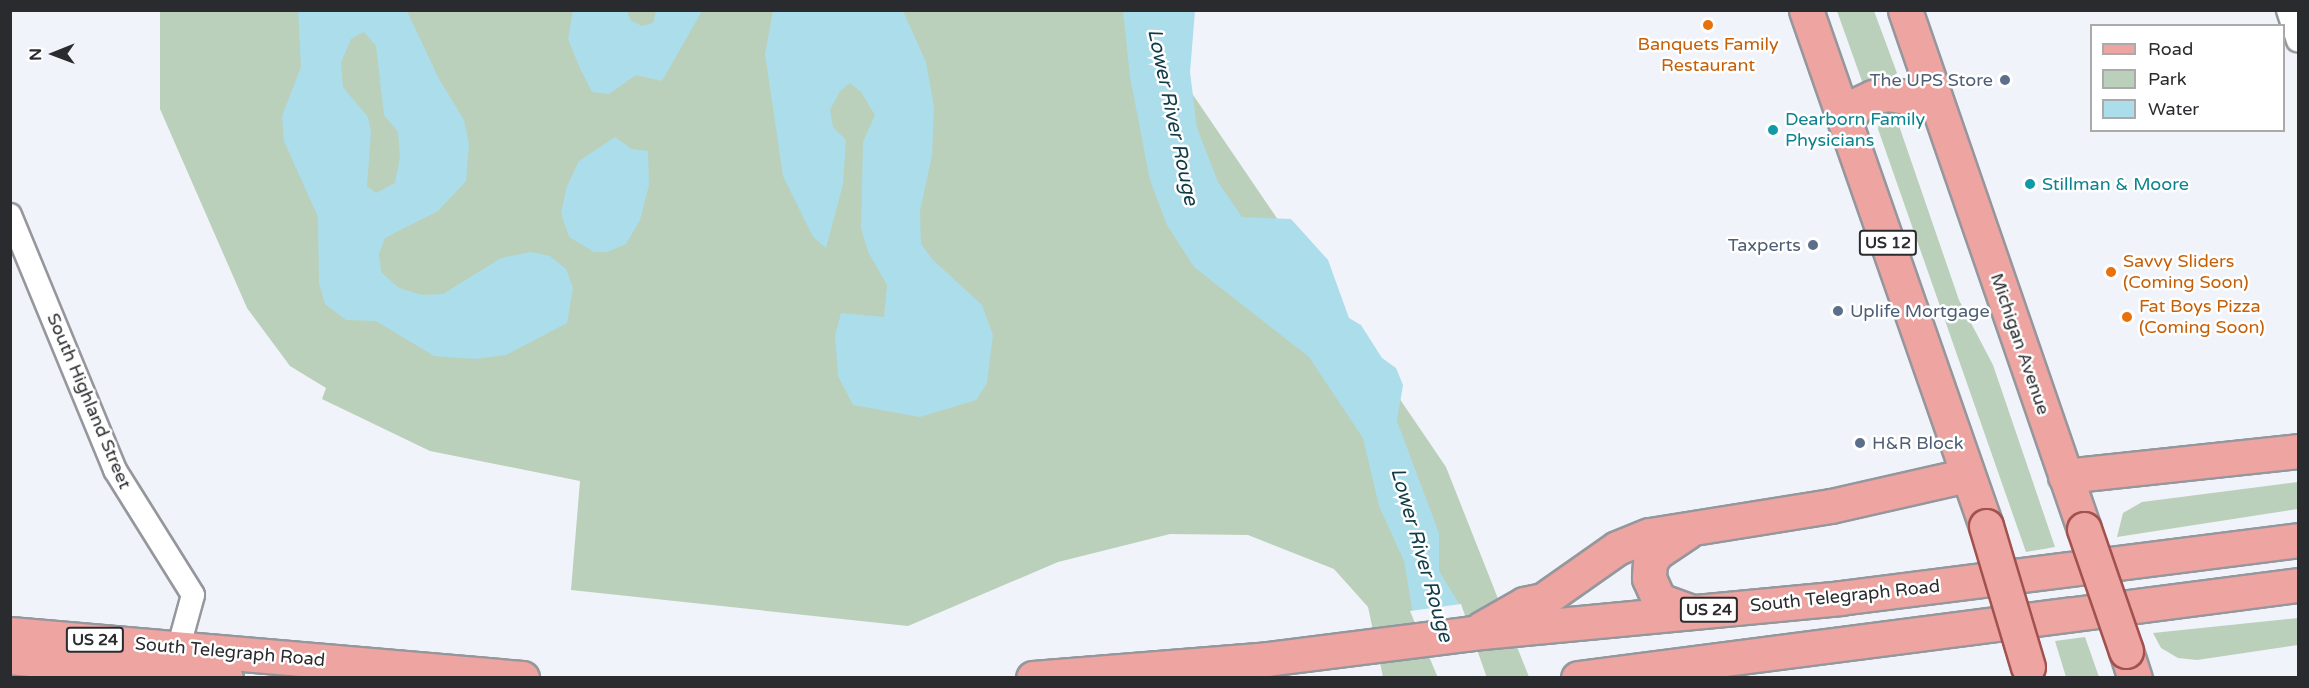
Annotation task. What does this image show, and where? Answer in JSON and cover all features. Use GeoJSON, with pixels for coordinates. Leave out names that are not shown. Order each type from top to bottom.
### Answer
{"type":"FeatureCollection","features":[{"type":"Feature","properties":{"kind":"main road","name":"US 12"},"geometry":{"type":"LineString","coordinates":[[1806,10],[1986,526],[2030,672]]}},
{"type":"Feature","properties":{"kind":"main road","name":"Michigan Avenue"},"geometry":{"type":"LineString","coordinates":[[1905,10],[2130,664]]}},
{"type":"Feature","properties":{"kind":"main road"},"geometry":{"type":"LineString","coordinates":[[1845,122],[1858,104],[1873,97],[1888,94],[1936,102]]}},
{"type":"Feature","properties":{"kind":"main road"},"geometry":{"type":"LineString","coordinates":[[2065,476],[2298,451]]}},
{"type":"Feature","properties":{"kind":"main road"},"geometry":{"type":"LineString","coordinates":[[1472,633],[1524,604],[1543,600],[1617,548],[1650,535],[1831,506],[1968,475]]}},
{"type":"Feature","properties":{"kind":"main road"},"geometry":{"type":"LineString","coordinates":[[1690,612],[1669,607],[1659,600],[1649,578],[1650,562],[1658,552],[1691,530]]}},
{"type":"Feature","properties":{"kind":"main road","name":"South Telegraph Road"},"geometry":{"type":"LineString","coordinates":[[1033,678],[1398,645],[1472,633],[1946,586],[2298,540]]}},
{"type":"Feature","properties":{"kind":"main road"},"geometry":{"type":"LineString","coordinates":[[1578,678],[1676,670],[2298,585]]}},
{"type":"Feature","properties":{"kind":"main road","name":"South Telegraph Road"},"geometry":{"type":"LineString","coordinates":[[10,634],[178,646],[522,678]]}},
{"type":"Feature","properties":{"kind":"main road"},"geometry":{"type":"LineString","coordinates":[[10,657],[225,678]]}},
{"type":"Feature","properties":{"kind":"main road"},"geometry":{"type":"LineString","coordinates":[[314,678],[395,667]]}},
{"type":"Feature","properties":{"kind":"street"},"geometry":{"type":"LineString","coordinates":[[2288,10],[2298,40]]}},
{"type":"Feature","properties":{"kind":"street","name":"South Highland Street"},"geometry":{"type":"LineString","coordinates":[[10,215],[115,470],[145,524],[193,595],[178,646]]}},
{"type":"Feature","properties":{"kind":"green space"},"geometry":{"type":"Polygon","coordinates":[[[160,11],[1136,11],[1446,467],[1529,677],[1383,677],[1368,607],[1334,569],[1248,535],[1170,534],[1058,562],[908,626],[571,590],[580,481],[430,451],[322,399],[326,388],[290,366],[247,308],[160,109],[160,11]]]}},
{"type":"Feature","properties":{"kind":"green space"},"geometry":{"type":"Polygon","coordinates":[[[1837,11],[1874,11],[1897,73],[1893,77],[1863,84],[1837,11]]]}},
{"type":"Feature","properties":{"kind":"green space"},"geometry":{"type":"Polygon","coordinates":[[[1888,114],[1896,117],[1959,300],[1993,365],[2055,547],[2026,552],[1878,129],[1880,118],[1888,114]]]}},
{"type":"Feature","properties":{"kind":"green space"},"geometry":{"type":"Polygon","coordinates":[[[2298,482],[2298,509],[2117,537],[2123,513],[2142,502],[2298,482]]]}},
{"type":"Feature","properties":{"kind":"green space"},"geometry":{"type":"Polygon","coordinates":[[[2298,618],[2298,645],[2197,660],[2178,658],[2161,648],[2153,633],[2298,618]]]}},
{"type":"Feature","properties":{"kind":"green space"},"geometry":{"type":"Polygon","coordinates":[[[2085,637],[2099,677],[2066,677],[2055,641],[2085,637]]]}},
{"type":"Feature","properties":{"kind":"water"},"geometry":{"type":"Polygon","coordinates":[[[298,11],[407,11],[439,79],[464,120],[469,144],[466,181],[438,211],[385,238],[379,254],[381,272],[399,288],[422,295],[443,294],[501,258],[531,252],[550,256],[566,269],[573,288],[567,323],[506,355],[475,359],[434,356],[376,321],[346,320],[325,304],[319,283],[318,217],[284,141],[282,116],[301,67],[298,11]],[[364,32],[351,39],[341,63],[343,87],[368,117],[371,132],[367,186],[376,193],[395,183],[400,156],[398,132],[384,115],[376,46],[364,32]]]}},
{"type":"Feature","properties":{"kind":"water"},"geometry":{"type":"Polygon","coordinates":[[[573,11],[627,11],[631,21],[642,26],[653,23],[656,11],[702,11],[662,81],[636,75],[609,94],[592,92],[579,66],[568,39],[573,11]]]}},
{"type":"Feature","properties":{"kind":"water"},"geometry":{"type":"Polygon","coordinates":[[[773,11],[903,11],[926,62],[934,107],[932,155],[920,211],[921,244],[933,260],[982,305],[993,335],[987,383],[976,400],[920,417],[853,405],[838,376],[835,336],[841,313],[884,317],[887,285],[868,252],[861,228],[863,142],[875,115],[861,92],[850,83],[840,91],[830,110],[833,127],[846,140],[843,184],[826,248],[813,237],[783,176],[765,54],[773,11]]]}},
{"type":"Feature","properties":{"kind":"water","name":"Lower River Rouge"},"geometry":{"type":"Polygon","coordinates":[[[1123,11],[1195,11],[1190,72],[1197,128],[1218,182],[1242,217],[1291,219],[1328,260],[1349,318],[1361,325],[1382,358],[1396,368],[1403,385],[1397,421],[1439,533],[1439,571],[1458,602],[1484,677],[1441,677],[1412,609],[1404,561],[1379,506],[1363,438],[1309,357],[1194,267],[1167,225],[1150,180],[1130,77],[1123,11]]]}},
{"type":"Feature","properties":{"kind":"water"},"geometry":{"type":"Polygon","coordinates":[[[615,137],[632,149],[648,151],[649,185],[640,220],[626,244],[607,252],[594,252],[569,237],[561,213],[567,186],[579,161],[615,137]]]}},
{"type":"Feature","properties":{"kind":"pier"},"geometry":{"type":"Polygon","coordinates":[[[1461,604],[1487,678],[1438,678],[1410,611],[1461,604]]]}},
{"type":"Feature","properties":{"kind":"place","name":"Banquets Family Restaurant"},"geometry":{"type":"Point","coordinates":[1708,25]}},
{"type":"Feature","properties":{"kind":"place","name":"The UPS Store"},"geometry":{"type":"Point","coordinates":[2005,80]}},
{"type":"Feature","properties":{"kind":"place","name":"Dearborn Family Physicians"},"geometry":{"type":"Point","coordinates":[1773,130]}},
{"type":"Feature","properties":{"kind":"place","name":"Stillman & Moore"},"geometry":{"type":"Point","coordinates":[2030,184]}},
{"type":"Feature","properties":{"kind":"place","name":"Taxperts"},"geometry":{"type":"Point","coordinates":[1813,245]}},
{"type":"Feature","properties":{"kind":"place","name":"Savvy Sliders (Coming Soon)"},"geometry":{"type":"Point","coordinates":[2111,272]}},
{"type":"Feature","properties":{"kind":"place","name":"Uplife Mortgage"},"geometry":{"type":"Point","coordinates":[1838,311]}},
{"type":"Feature","properties":{"kind":"place","name":"Fat Boys Pizza (Coming Soon)"},"geometry":{"type":"Point","coordinates":[2127,317]}},
{"type":"Feature","properties":{"kind":"place","name":"H&R Block"},"geometry":{"type":"Point","coordinates":[1860,443]}}]}
